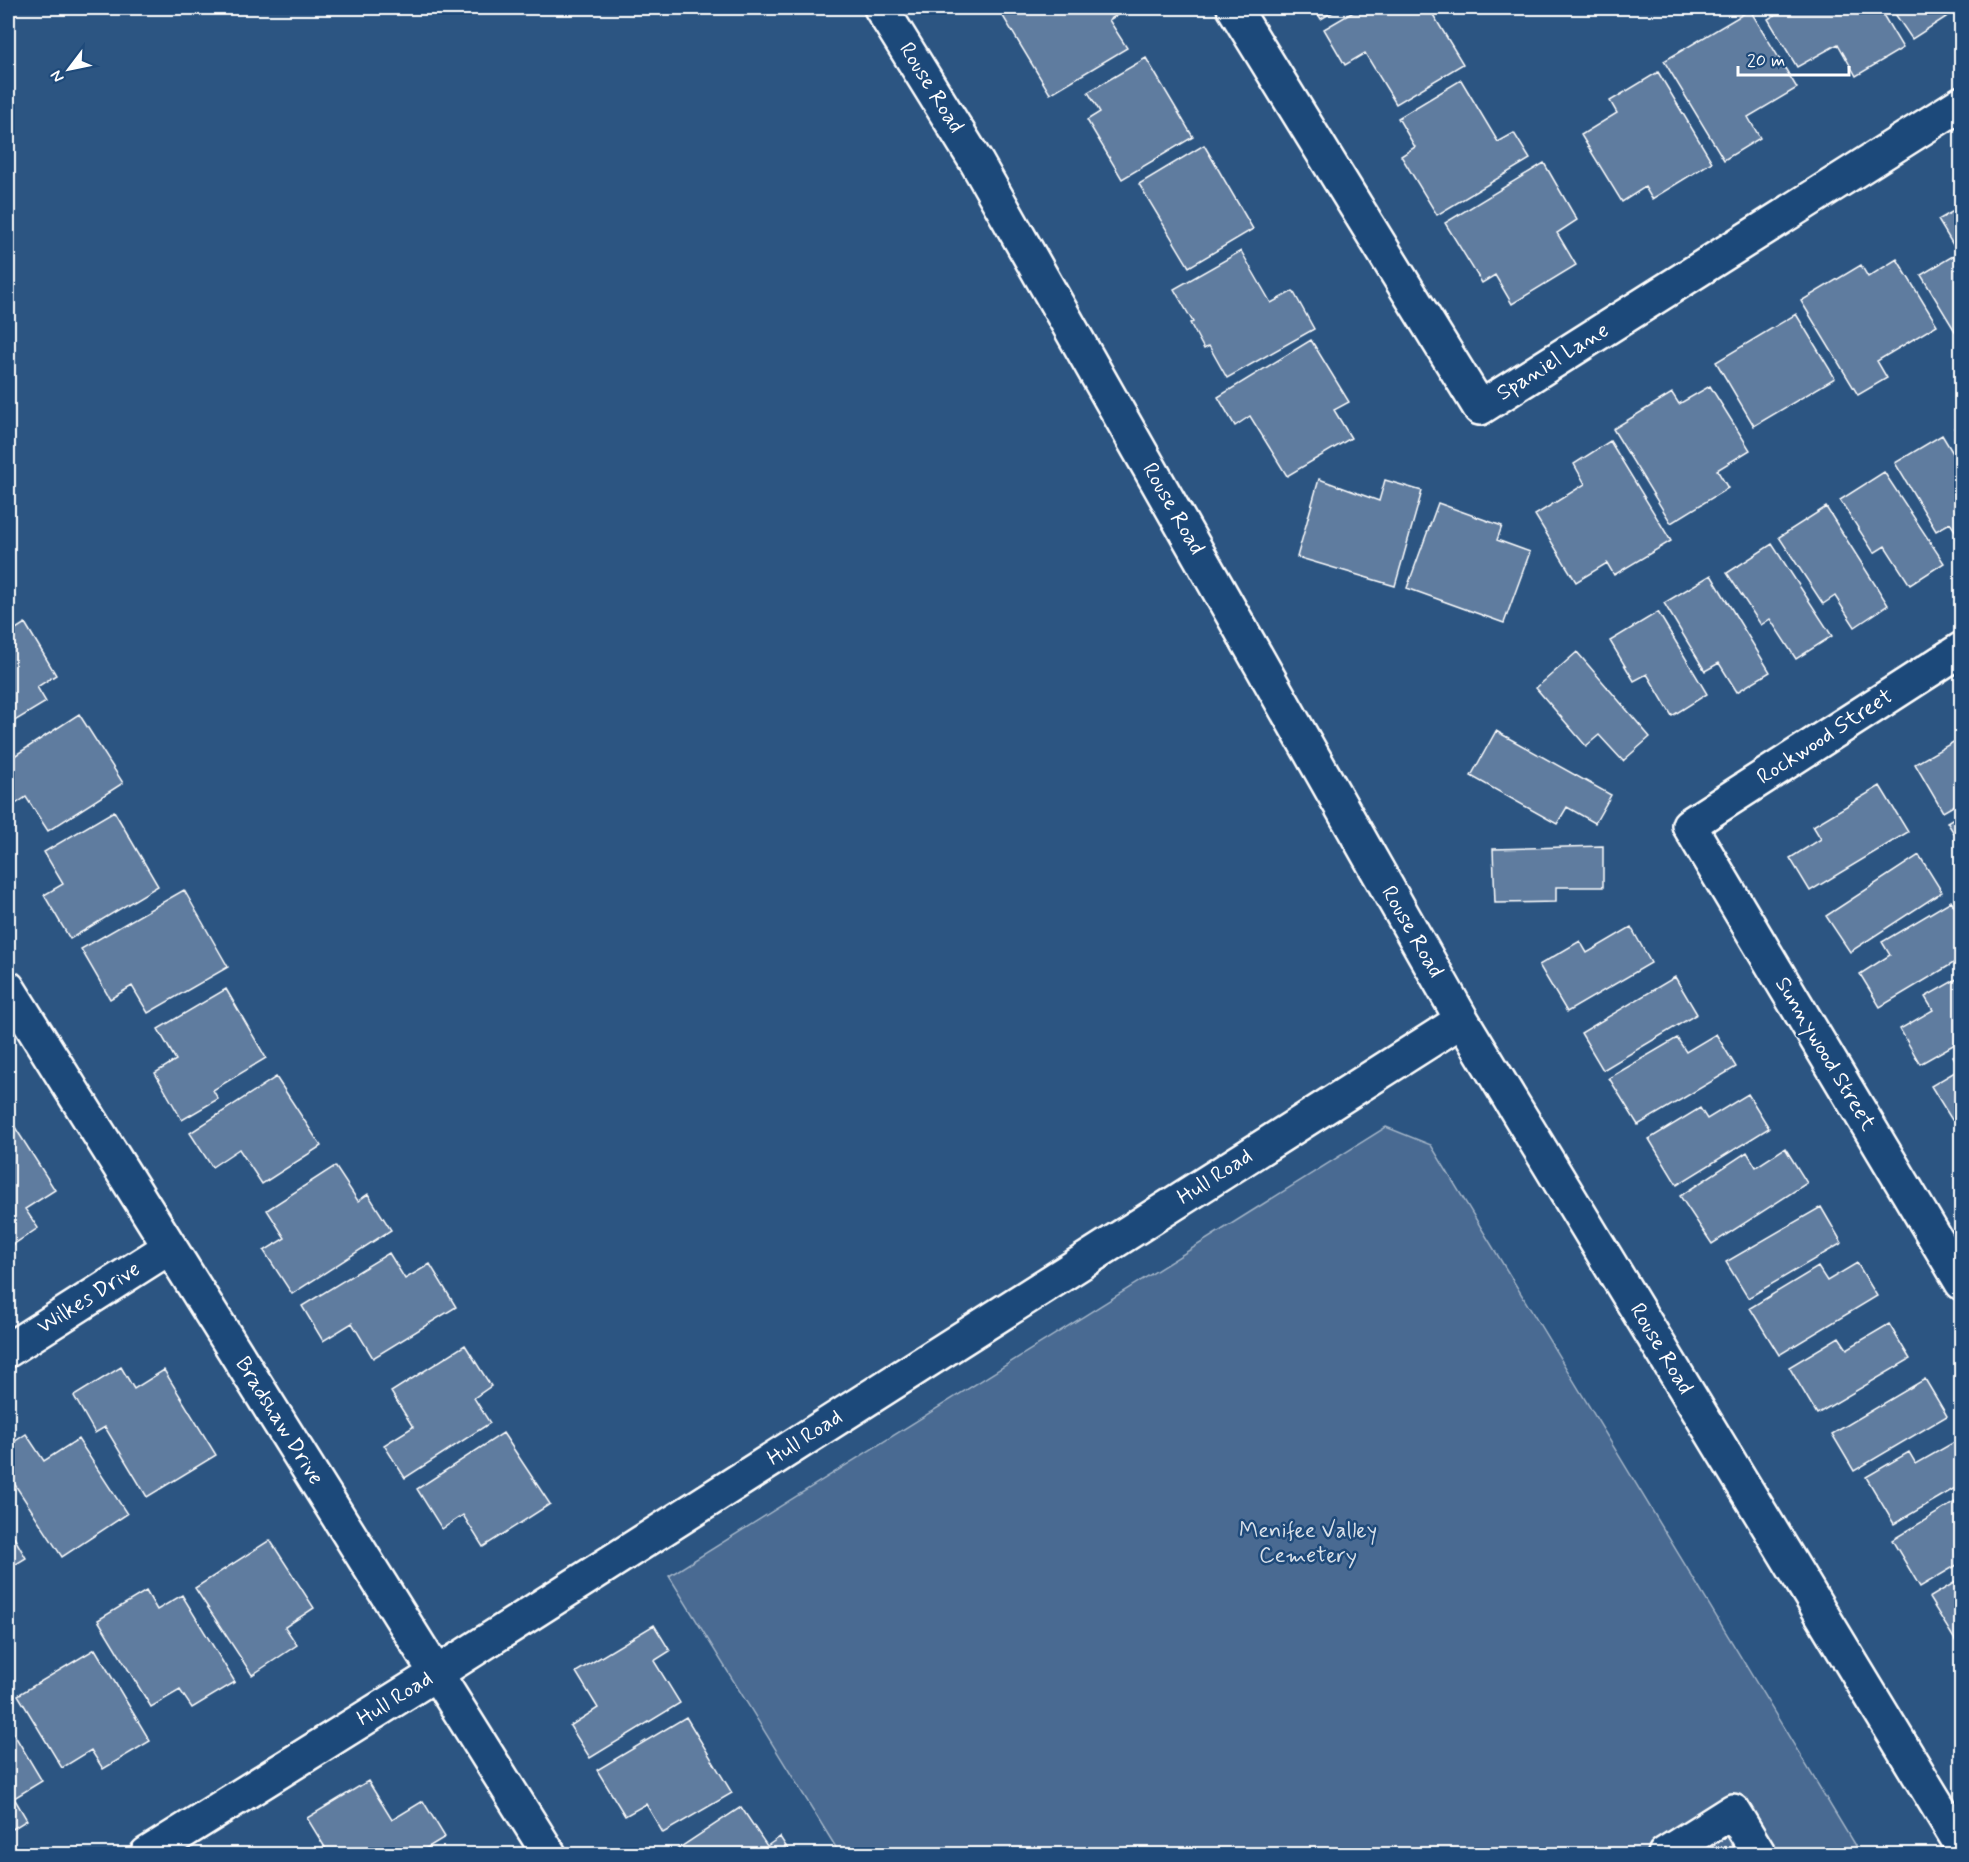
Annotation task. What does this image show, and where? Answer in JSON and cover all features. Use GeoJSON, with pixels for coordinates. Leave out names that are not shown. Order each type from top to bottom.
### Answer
{"type":"FeatureCollection","features":[{"type":"Feature","properties":{"kind":"street","name":"Rouse Road"},"geometry":{"type":"LineString","coordinates":[[881,8],[977,163],[1462,1020],[1962,1846]]}},
{"type":"Feature","properties":{"kind":"street","name":"Spaniel Lane"},"geometry":{"type":"LineString","coordinates":[[1234,8],[1480,408],[1962,104]]}},
{"type":"Feature","properties":{"kind":"street","name":"Rockwood Street"},"geometry":{"type":"LineString","coordinates":[[1689,825],[1962,648]]}},
{"type":"Feature","properties":{"kind":"street","name":"Sunnywood Street"},"geometry":{"type":"LineString","coordinates":[[1689,825],[1962,1282]]}},
{"type":"Feature","properties":{"kind":"street","name":"Bradshaw Drive"},"geometry":{"type":"LineString","coordinates":[[8,988],[549,1854]]}},
{"type":"Feature","properties":{"kind":"street","name":"Hull Road"},"geometry":{"type":"LineString","coordinates":[[147,1854],[437,1673],[1462,1020]]}},
{"type":"Feature","properties":{"kind":"street","name":"Wilkes Drive"},"geometry":{"type":"LineString","coordinates":[[8,1350],[170,1247]]}},
{"type":"Feature","properties":{"kind":"street"},"geometry":{"type":"LineString","coordinates":[[1665,1854],[1733,1811],[1759,1854]]}},
{"type":"Feature","properties":{"kind":"green space","name":"Menifee Valley Cemetery"},"geometry":{"type":"Polygon","coordinates":[[[1386,1127],[1431,1145],[1860,1854],[840,1854],[669,1576],[1386,1127]]]}},
{"type":"Feature","properties":{"kind":"building"},"geometry":{"type":"Polygon","coordinates":[[[998,8],[1119,8],[1122,12],[1109,20],[1127,48],[1050,94],[998,8]]]}},
{"type":"Feature","properties":{"kind":"building"},"geometry":{"type":"Polygon","coordinates":[[[1314,8],[1340,8],[1321,19],[1314,8]]]}},
{"type":"Feature","properties":{"kind":"building"},"geometry":{"type":"Polygon","coordinates":[[[1360,8],[1429,8],[1463,64],[1396,104],[1365,53],[1345,65],[1324,29],[1360,8]]]}},
{"type":"Feature","properties":{"kind":"building"},"geometry":{"type":"Polygon","coordinates":[[[1787,8],[1879,8],[1903,48],[1856,76],[1838,44],[1797,67],[1768,19],[1787,8]]]}},
{"type":"Feature","properties":{"kind":"building"},"geometry":{"type":"Polygon","coordinates":[[[1891,8],[1960,8],[1912,39],[1891,8]]]}},
{"type":"Feature","properties":{"kind":"building"},"geometry":{"type":"Polygon","coordinates":[[[1750,10],[1797,88],[1748,117],[1760,138],[1724,160],[1664,61],[1750,10]]]}},
{"type":"Feature","properties":{"kind":"building"},"geometry":{"type":"Polygon","coordinates":[[[1146,58],[1193,137],[1122,179],[1087,120],[1100,112],[1088,92],[1146,58]]]}},
{"type":"Feature","properties":{"kind":"building"},"geometry":{"type":"Polygon","coordinates":[[[1658,72],[1712,162],[1652,199],[1645,187],[1622,202],[1581,135],[1617,113],[1610,101],[1658,72]]]}},
{"type":"Feature","properties":{"kind":"building"},"geometry":{"type":"Polygon","coordinates":[[[1461,80],[1498,142],[1514,133],[1530,159],[1437,215],[1401,156],[1415,147],[1398,118],[1461,80]]]}},
{"type":"Feature","properties":{"kind":"building"},"geometry":{"type":"Polygon","coordinates":[[[1204,145],[1253,229],[1189,267],[1139,184],[1204,145]]]}},
{"type":"Feature","properties":{"kind":"building"},"geometry":{"type":"Polygon","coordinates":[[[1544,163],[1577,220],[1557,233],[1576,265],[1512,304],[1495,275],[1482,283],[1445,223],[1544,163]]]}},
{"type":"Feature","properties":{"kind":"building"},"geometry":{"type":"Polygon","coordinates":[[[1962,206],[1961,341],[1921,275],[1958,253],[1938,220],[1962,206]]]}},
{"type":"Feature","properties":{"kind":"building"},"geometry":{"type":"Polygon","coordinates":[[[1241,251],[1271,303],[1293,291],[1314,329],[1227,378],[1209,346],[1204,349],[1190,323],[1193,322],[1174,289],[1241,251]]]}},
{"type":"Feature","properties":{"kind":"building"},"geometry":{"type":"Polygon","coordinates":[[[1897,259],[1937,325],[1877,361],[1887,378],[1858,395],[1801,301],[1861,265],[1868,277],[1897,259]]]}},
{"type":"Feature","properties":{"kind":"building"},"geometry":{"type":"Polygon","coordinates":[[[1796,314],[1835,378],[1754,426],[1716,362],[1796,314]]]}},
{"type":"Feature","properties":{"kind":"building"},"geometry":{"type":"Polygon","coordinates":[[[1311,340],[1349,402],[1334,410],[1351,438],[1287,476],[1250,416],[1235,426],[1218,397],[1311,340]]]}},
{"type":"Feature","properties":{"kind":"building"},"geometry":{"type":"Polygon","coordinates":[[[1710,386],[1750,450],[1717,470],[1728,488],[1671,523],[1613,429],[1672,393],[1679,404],[1710,386]]]}},
{"type":"Feature","properties":{"kind":"building"},"geometry":{"type":"Polygon","coordinates":[[[1962,424],[1962,439],[1954,428],[1962,424]]]}},
{"type":"Feature","properties":{"kind":"building"},"geometry":{"type":"Polygon","coordinates":[[[1942,435],[1962,468],[1962,541],[1950,523],[1936,531],[1895,463],[1942,435]]]}},
{"type":"Feature","properties":{"kind":"building"},"geometry":{"type":"Polygon","coordinates":[[[1610,441],[1671,541],[1614,575],[1607,563],[1576,582],[1535,515],[1585,484],[1574,464],[1610,441]]]}},
{"type":"Feature","properties":{"kind":"building"},"geometry":{"type":"Polygon","coordinates":[[[1884,472],[1944,563],[1910,585],[1885,546],[1874,553],[1840,500],[1884,472]]]}},
{"type":"Feature","properties":{"kind":"building"},"geometry":{"type":"Polygon","coordinates":[[[1319,479],[1379,501],[1385,480],[1422,491],[1395,586],[1297,557],[1319,479]]]}},
{"type":"Feature","properties":{"kind":"building"},"geometry":{"type":"Polygon","coordinates":[[[1438,503],[1502,526],[1497,540],[1530,552],[1504,623],[1407,588],[1438,503]]]}},
{"type":"Feature","properties":{"kind":"building"},"geometry":{"type":"Polygon","coordinates":[[[1826,507],[1888,605],[1855,627],[1835,596],[1823,604],[1779,537],[1826,507]]]}},
{"type":"Feature","properties":{"kind":"building"},"geometry":{"type":"Polygon","coordinates":[[[1772,544],[1832,636],[1796,659],[1770,619],[1761,625],[1727,573],[1772,544]]]}},
{"type":"Feature","properties":{"kind":"building"},"geometry":{"type":"Polygon","coordinates":[[[1711,575],[1770,672],[1737,692],[1719,663],[1705,671],[1664,603],[1711,575]]]}},
{"type":"Feature","properties":{"kind":"building"},"geometry":{"type":"Polygon","coordinates":[[[1658,612],[1707,694],[1672,716],[1647,674],[1634,681],[1610,641],[1658,612]]]}},
{"type":"Feature","properties":{"kind":"building"},"geometry":{"type":"Polygon","coordinates":[[[25,623],[56,675],[37,687],[46,702],[8,725],[8,634],[25,623]]]}},
{"type":"Feature","properties":{"kind":"building"},"geometry":{"type":"Polygon","coordinates":[[[1577,652],[1650,737],[1623,761],[1599,735],[1586,746],[1536,688],[1577,652]]]}},
{"type":"Feature","properties":{"kind":"building"},"geometry":{"type":"Polygon","coordinates":[[[79,714],[123,783],[48,831],[26,797],[8,809],[8,760],[79,714]]]}},
{"type":"Feature","properties":{"kind":"building"},"geometry":{"type":"Polygon","coordinates":[[[1496,731],[1611,795],[1595,823],[1567,807],[1557,824],[1471,776],[1496,731]]]}},
{"type":"Feature","properties":{"kind":"building"},"geometry":{"type":"Polygon","coordinates":[[[1962,737],[1962,801],[1943,812],[1915,764],[1962,737]]]}},
{"type":"Feature","properties":{"kind":"building"},"geometry":{"type":"Polygon","coordinates":[[[1880,786],[1908,832],[1810,891],[1790,858],[1821,839],[1813,826],[1880,786]]]}},
{"type":"Feature","properties":{"kind":"building"},"geometry":{"type":"Polygon","coordinates":[[[114,811],[158,886],[70,939],[44,895],[63,884],[44,852],[114,811]]]}},
{"type":"Feature","properties":{"kind":"building"},"geometry":{"type":"Polygon","coordinates":[[[1962,813],[1962,846],[1947,822],[1962,813]]]}},
{"type":"Feature","properties":{"kind":"building"},"geometry":{"type":"Polygon","coordinates":[[[1603,846],[1603,887],[1556,887],[1556,902],[1495,903],[1493,849],[1603,846]]]}},
{"type":"Feature","properties":{"kind":"building"},"geometry":{"type":"Polygon","coordinates":[[[1919,855],[1942,892],[1850,952],[1826,916],[1919,855]]]}},
{"type":"Feature","properties":{"kind":"building"},"geometry":{"type":"Polygon","coordinates":[[[184,890],[228,967],[148,1013],[132,986],[110,999],[81,949],[184,890]]]}},
{"type":"Feature","properties":{"kind":"building"},"geometry":{"type":"Polygon","coordinates":[[[1951,901],[1962,919],[1962,958],[1880,1007],[1860,974],[1890,955],[1882,942],[1951,901]]]}},
{"type":"Feature","properties":{"kind":"building"},"geometry":{"type":"Polygon","coordinates":[[[1631,927],[1651,963],[1567,1012],[1539,965],[1580,941],[1587,953],[1631,927]]]}},
{"type":"Feature","properties":{"kind":"building"},"geometry":{"type":"Polygon","coordinates":[[[1962,976],[1962,1040],[1920,1064],[1900,1029],[1933,1010],[1925,997],[1962,976]]]}},
{"type":"Feature","properties":{"kind":"building"},"geometry":{"type":"Polygon","coordinates":[[[1675,977],[1697,1014],[1603,1070],[1581,1033],[1675,977]]]}},
{"type":"Feature","properties":{"kind":"building"},"geometry":{"type":"Polygon","coordinates":[[[226,989],[266,1058],[213,1090],[218,1099],[182,1120],[155,1073],[176,1060],[158,1029],[226,989]]]}},
{"type":"Feature","properties":{"kind":"building"},"geometry":{"type":"Polygon","coordinates":[[[1716,1034],[1736,1067],[1638,1125],[1609,1078],[1677,1038],[1686,1052],[1716,1034]]]}},
{"type":"Feature","properties":{"kind":"building"},"geometry":{"type":"Polygon","coordinates":[[[1962,1051],[1962,1115],[1952,1120],[1931,1086],[1960,1069],[1953,1056],[1962,1051]]]}},
{"type":"Feature","properties":{"kind":"building"},"geometry":{"type":"Polygon","coordinates":[[[276,1077],[321,1146],[262,1184],[239,1149],[212,1167],[190,1133],[276,1077]]]}},
{"type":"Feature","properties":{"kind":"building"},"geometry":{"type":"Polygon","coordinates":[[[1748,1094],[1769,1128],[1677,1185],[1649,1139],[1700,1108],[1707,1119],[1748,1094]]]}},
{"type":"Feature","properties":{"kind":"building"},"geometry":{"type":"Polygon","coordinates":[[[11,1121],[55,1190],[25,1209],[38,1228],[8,1248],[8,1124],[11,1121]]]}},
{"type":"Feature","properties":{"kind":"building"},"geometry":{"type":"Polygon","coordinates":[[[1785,1148],[1807,1183],[1712,1244],[1680,1196],[1747,1152],[1756,1167],[1785,1148]]]}},
{"type":"Feature","properties":{"kind":"building"},"geometry":{"type":"Polygon","coordinates":[[[335,1166],[358,1201],[368,1194],[391,1230],[292,1294],[264,1251],[285,1238],[267,1210],[335,1166]]]}},
{"type":"Feature","properties":{"kind":"building"},"geometry":{"type":"Polygon","coordinates":[[[1821,1207],[1842,1243],[1748,1298],[1726,1262],[1821,1207]]]}},
{"type":"Feature","properties":{"kind":"building"},"geometry":{"type":"Polygon","coordinates":[[[389,1253],[405,1279],[430,1264],[456,1307],[373,1358],[352,1323],[323,1341],[302,1306],[389,1253]]]}},
{"type":"Feature","properties":{"kind":"building"},"geometry":{"type":"Polygon","coordinates":[[[1857,1263],[1877,1296],[1779,1355],[1750,1308],[1818,1267],[1827,1281],[1857,1263]]]}},
{"type":"Feature","properties":{"kind":"building"},"geometry":{"type":"Polygon","coordinates":[[[1889,1324],[1910,1359],[1817,1414],[1789,1367],[1839,1337],[1847,1349],[1889,1324]]]}},
{"type":"Feature","properties":{"kind":"building"},"geometry":{"type":"Polygon","coordinates":[[[465,1345],[491,1386],[474,1398],[490,1423],[405,1478],[384,1445],[413,1427],[391,1392],[465,1345]]]}},
{"type":"Feature","properties":{"kind":"building"},"geometry":{"type":"Polygon","coordinates":[[[121,1367],[134,1389],[164,1370],[216,1455],[147,1497],[105,1427],[95,1433],[74,1396],[121,1367]]]}},
{"type":"Feature","properties":{"kind":"building"},"geometry":{"type":"Polygon","coordinates":[[[1925,1379],[1947,1416],[1854,1471],[1832,1434],[1925,1379]]]}},
{"type":"Feature","properties":{"kind":"building"},"geometry":{"type":"Polygon","coordinates":[[[503,1433],[550,1504],[483,1547],[463,1515],[442,1529],[417,1489],[503,1433]]]}},
{"type":"Feature","properties":{"kind":"building"},"geometry":{"type":"Polygon","coordinates":[[[26,1434],[44,1461],[78,1439],[127,1514],[62,1557],[8,1474],[8,1446],[26,1434]]]}},
{"type":"Feature","properties":{"kind":"building"},"geometry":{"type":"Polygon","coordinates":[[[1958,1440],[1962,1446],[1962,1484],[1894,1524],[1866,1477],[1909,1452],[1916,1464],[1958,1440]]]}},
{"type":"Feature","properties":{"kind":"building"},"geometry":{"type":"Polygon","coordinates":[[[1960,1499],[1962,1562],[1920,1587],[1892,1540],[1960,1499]]]}},
{"type":"Feature","properties":{"kind":"building"},"geometry":{"type":"Polygon","coordinates":[[[8,1527],[26,1558],[8,1569],[8,1527]]]}},
{"type":"Feature","properties":{"kind":"building"},"geometry":{"type":"Polygon","coordinates":[[[270,1540],[314,1608],[285,1627],[297,1645],[252,1675],[195,1588],[270,1540]]]}},
{"type":"Feature","properties":{"kind":"building"},"geometry":{"type":"Polygon","coordinates":[[[1962,1578],[1962,1642],[1958,1645],[1929,1598],[1962,1578]]]}},
{"type":"Feature","properties":{"kind":"building"},"geometry":{"type":"Polygon","coordinates":[[[146,1591],[157,1610],[182,1595],[235,1682],[192,1708],[180,1690],[151,1707],[98,1620],[146,1591]]]}},
{"type":"Feature","properties":{"kind":"building"},"geometry":{"type":"Polygon","coordinates":[[[654,1625],[670,1651],[654,1661],[680,1703],[590,1758],[570,1726],[598,1708],[576,1672],[654,1625]]]}},
{"type":"Feature","properties":{"kind":"building"},"geometry":{"type":"Polygon","coordinates":[[[95,1649],[150,1741],[103,1769],[91,1750],[62,1768],[18,1695],[95,1649]]]}},
{"type":"Feature","properties":{"kind":"building"},"geometry":{"type":"Polygon","coordinates":[[[686,1717],[732,1793],[663,1833],[646,1804],[625,1816],[597,1770],[686,1717]]]}},
{"type":"Feature","properties":{"kind":"building"},"geometry":{"type":"Polygon","coordinates":[[[8,1724],[42,1781],[14,1798],[27,1820],[8,1832],[8,1724]]]}},
{"type":"Feature","properties":{"kind":"building"},"geometry":{"type":"Polygon","coordinates":[[[368,1781],[392,1820],[423,1801],[445,1837],[417,1854],[329,1854],[307,1818],[368,1781]]]}},
{"type":"Feature","properties":{"kind":"building"},"geometry":{"type":"Polygon","coordinates":[[[741,1807],[767,1846],[780,1837],[791,1854],[675,1854],[673,1852],[741,1807]]]}}]}
